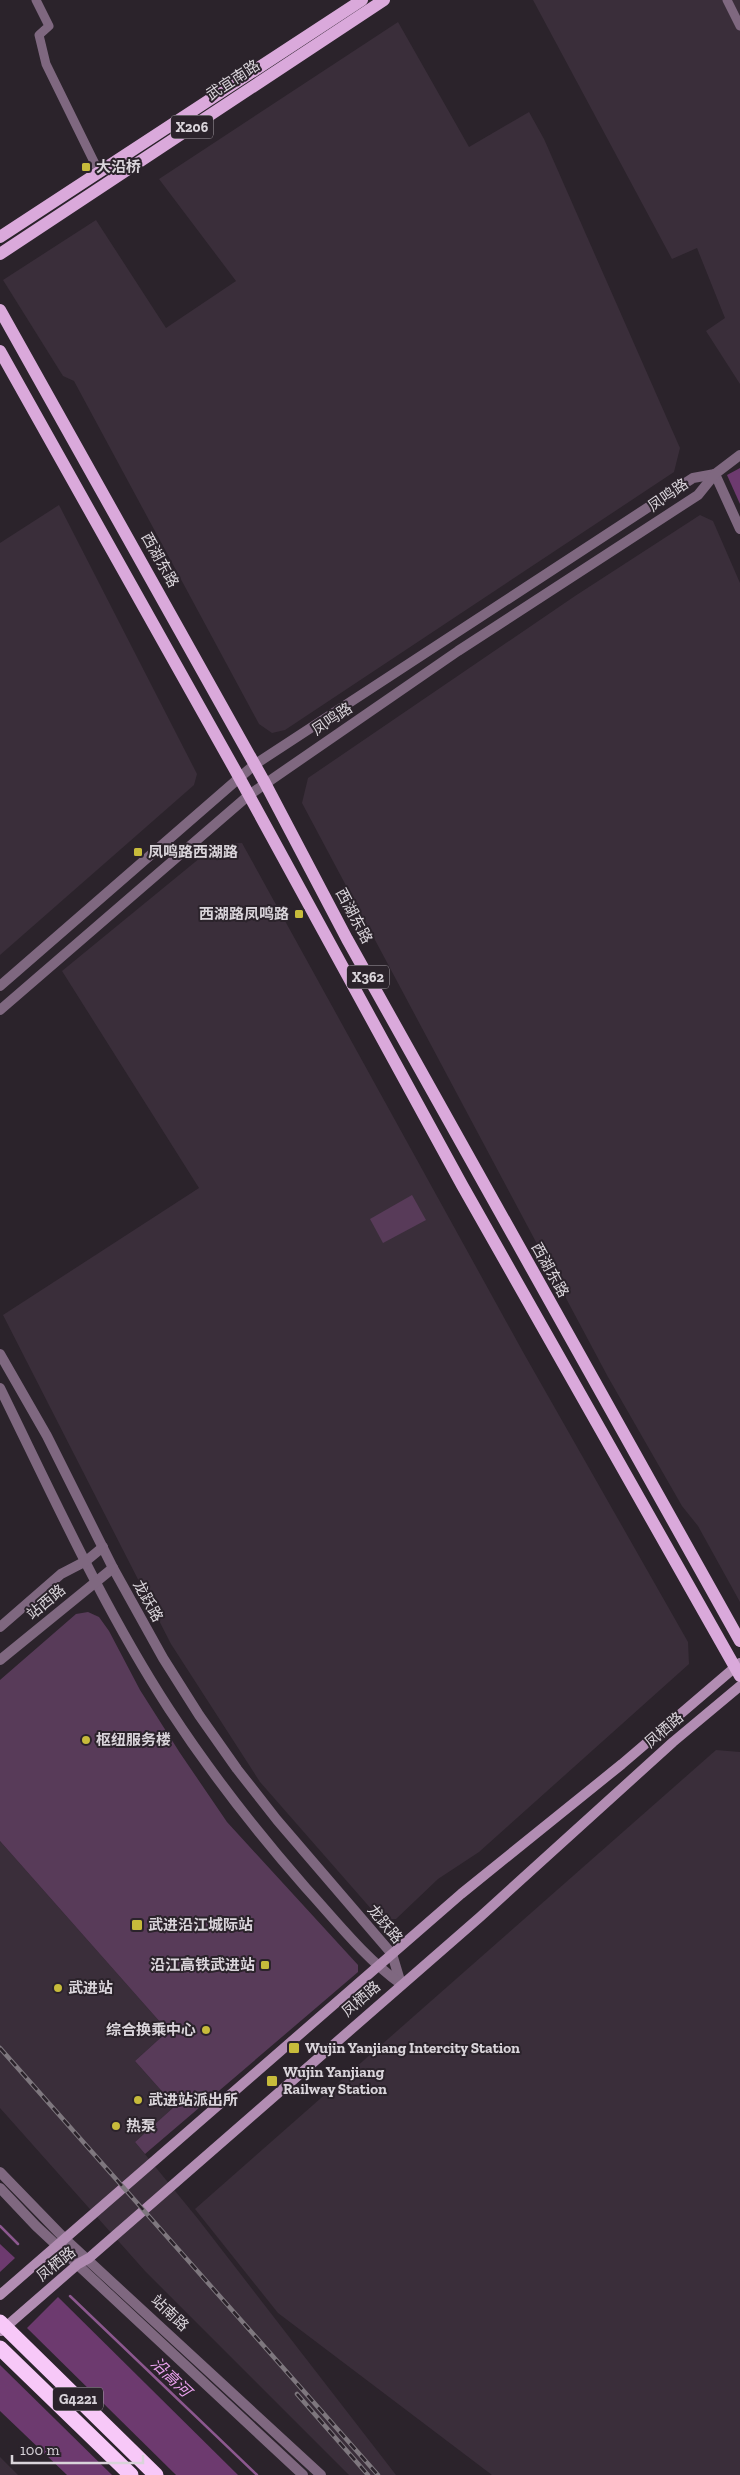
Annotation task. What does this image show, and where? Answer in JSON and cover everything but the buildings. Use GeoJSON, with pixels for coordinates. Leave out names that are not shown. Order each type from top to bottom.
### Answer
{"type":"FeatureCollection","features":[{"type":"Feature","properties":{"kind":"highway","name":"G4221"},"geometry":{"type":"LineString","coordinates":[[0,2322],[156,2475]]}},
{"type":"Feature","properties":{"kind":"highway","name":"G4221"},"geometry":{"type":"LineString","coordinates":[[0,2348],[131,2475]]}},
{"type":"Feature","properties":{"kind":"main road","name":"武宜南路"},"geometry":{"type":"LineString","coordinates":[[0,237],[362,0]]}},
{"type":"Feature","properties":{"kind":"main road","name":"武宜南路"},"geometry":{"type":"LineString","coordinates":[[0,254],[384,0]]}},
{"type":"Feature","properties":{"kind":"main road","name":"西湖东路"},"geometry":{"type":"LineString","coordinates":[[0,310],[265,783],[347,939],[740,1642]]}},
{"type":"Feature","properties":{"kind":"main road","name":"X362"},"geometry":{"type":"LineString","coordinates":[[0,351],[240,777],[467,1194],[738,1668]]}},
{"type":"Feature","properties":{"kind":"main road","name":"凤栖路"},"geometry":{"type":"LineString","coordinates":[[0,2295],[461,1894],[738,1668]]}},
{"type":"Feature","properties":{"kind":"main road","name":"凤栖路"},"geometry":{"type":"LineString","coordinates":[[0,2332],[78,2264],[88,2258],[480,1917],[673,1742],[740,1686]]}},
{"type":"Feature","properties":{"kind":"street"},"geometry":{"type":"LineString","coordinates":[[36,0],[49,26],[38,35],[46,64],[99,172]]}},
{"type":"Feature","properties":{"kind":"street"},"geometry":{"type":"LineString","coordinates":[[727,0],[740,26]]}},
{"type":"Feature","properties":{"kind":"street"},"geometry":{"type":"LineString","coordinates":[[740,455],[715,474],[740,529]]}},
{"type":"Feature","properties":{"kind":"street","name":"凤鸣路"},"geometry":{"type":"LineString","coordinates":[[0,986],[254,765],[693,478],[715,474]]}},
{"type":"Feature","properties":{"kind":"street","name":"凤鸣路"},"geometry":{"type":"LineString","coordinates":[[0,1010],[265,783],[458,651],[698,495],[715,474]]}},
{"type":"Feature","properties":{"kind":"street","name":"龙跃路"},"geometry":{"type":"LineString","coordinates":[[0,1354],[47,1436],[112,1568],[163,1658],[237,1770],[392,1954],[401,1984]]}},
{"type":"Feature","properties":{"kind":"street"},"geometry":{"type":"LineString","coordinates":[[0,1388],[94,1580],[168,1708],[228,1793],[280,1858],[377,1967],[401,1984]]}},
{"type":"Feature","properties":{"kind":"street","name":"站西路"},"geometry":{"type":"LineString","coordinates":[[0,1627],[61,1574],[86,1561],[103,1547]]}},
{"type":"Feature","properties":{"kind":"street","name":"站西路"},"geometry":{"type":"LineString","coordinates":[[0,1660],[94,1580],[112,1568]]}},
{"type":"Feature","properties":{"kind":"street","name":"站南路"},"geometry":{"type":"LineString","coordinates":[[0,2172],[78,2264],[303,2475]]}},
{"type":"Feature","properties":{"kind":"street","name":"站南路"},"geometry":{"type":"LineString","coordinates":[[0,2188],[61,2242],[88,2258],[322,2475]]}},
{"type":"Feature","properties":{"kind":"shaded area"},"geometry":{"type":"Polygon","coordinates":[[[533,0],[740,0],[740,384],[706,331],[725,318],[697,248],[672,259],[533,0]]]}},
{"type":"Feature","properties":{"kind":"shaded area"},"geometry":{"type":"Polygon","coordinates":[[[398,22],[469,147],[529,112],[544,139],[680,448],[674,472],[285,730],[272,733],[259,724],[74,381],[63,376],[3,280],[96,220],[166,328],[236,281],[159,179],[398,22]]]}},
{"type":"Feature","properties":{"kind":"shaded area"},"geometry":{"type":"Polygon","coordinates":[[[740,468],[740,504],[727,475],[740,468]]]}},
{"type":"Feature","properties":{"kind":"shaded area"},"geometry":{"type":"Polygon","coordinates":[[[59,505],[197,774],[194,785],[0,955],[0,543],[59,505]]]}},
{"type":"Feature","properties":{"kind":"shaded area"},"geometry":{"type":"Polygon","coordinates":[[[700,515],[713,521],[740,583],[740,1602],[698,1526],[682,1506],[608,1377],[302,803],[308,778],[575,596],[700,515]]]}},
{"type":"Feature","properties":{"kind":"shaded area"},"geometry":{"type":"Polygon","coordinates":[[[242,843],[523,1352],[688,1642],[689,1664],[479,1852],[438,1879],[396,1919],[380,1919],[260,1782],[171,1644],[3,1315],[199,1188],[62,971],[217,844],[242,843]]]}},
{"type":"Feature","properties":{"kind":"shaded area"},"geometry":{"type":"Polygon","coordinates":[[[412,1195],[426,1220],[383,1243],[370,1219],[412,1195]]]}},
{"type":"Feature","properties":{"kind":"shaded area"},"geometry":{"type":"Polygon","coordinates":[[[88,1612],[99,1617],[109,1631],[140,1690],[227,1822],[358,1965],[358,1972],[145,2154],[135,2142],[175,2106],[135,2061],[168,2031],[0,1841],[0,1680],[76,1614],[88,1612]]]}},
{"type":"Feature","properties":{"kind":"shaded area"},"geometry":{"type":"Polygon","coordinates":[[[716,1750],[740,1752],[740,2475],[492,2475],[278,2313],[195,2209],[716,1750]]]}},
{"type":"Feature","properties":{"kind":"shaded area","name":"武进站"},"geometry":{"type":"Polygon","coordinates":[[[0,1841],[168,2031],[135,2061],[175,2106],[135,2142],[198,2219],[396,2475],[349,2475],[145,2271],[0,2108],[0,1841]]]}},
{"type":"Feature","properties":{"kind":"shaded area"},"geometry":{"type":"Polygon","coordinates":[[[0,2244],[15,2258],[0,2272],[0,2244]]]}},
{"type":"Feature","properties":{"kind":"shaded area"},"geometry":{"type":"Polygon","coordinates":[[[58,2297],[238,2475],[176,2475],[27,2328],[58,2297]]]}},
{"type":"Feature","properties":{"kind":"shaded area"},"geometry":{"type":"Polygon","coordinates":[[[0,2365],[112,2475],[67,2475],[0,2411],[0,2365]]]}},
{"type":"Feature","properties":{"kind":"shaded area"},"geometry":{"type":"Polygon","coordinates":[[[0,2457],[18,2475],[0,2475],[0,2457]]]}},
{"type":"Feature","properties":{"kind":"waterway","name":"沿高河"},"geometry":{"type":"LineString","coordinates":[[0,2226],[18,2244]]}},
{"type":"Feature","properties":{"kind":"waterway","name":"沿高河"},"geometry":{"type":"LineString","coordinates":[[70,2296],[257,2475]]}},
{"type":"Feature","properties":{"kind":"railway"},"geometry":{"type":"LineString","coordinates":[[0,2048],[378,2475]]}},
{"type":"Feature","properties":{"kind":"railway"},"geometry":{"type":"LineString","coordinates":[[297,2394],[368,2475]]}},
{"type":"Feature","properties":{"kind":"place","name":"大沿桥"},"geometry":{"type":"Point","coordinates":[86,167]}},
{"type":"Feature","properties":{"kind":"place","name":"凤鸣路西湖路"},"geometry":{"type":"Point","coordinates":[138,852]}},
{"type":"Feature","properties":{"kind":"place","name":"西湖路凤鸣路"},"geometry":{"type":"Point","coordinates":[299,914]}},
{"type":"Feature","properties":{"kind":"place","name":"枢纽服务楼"},"geometry":{"type":"Point","coordinates":[86,1740]}},
{"type":"Feature","properties":{"kind":"place","name":"武进沿江城际站"},"geometry":{"type":"Point","coordinates":[137,1925]}},
{"type":"Feature","properties":{"kind":"place","name":"沿江高铁武进站"},"geometry":{"type":"Point","coordinates":[265,1965]}},
{"type":"Feature","properties":{"kind":"place","name":"武进站"},"geometry":{"type":"Point","coordinates":[58,1988]}},
{"type":"Feature","properties":{"kind":"place","name":"综合换乘中心"},"geometry":{"type":"Point","coordinates":[206,2030]}},
{"type":"Feature","properties":{"kind":"place","name":"Wujin Yanjiang Intercity Station"},"geometry":{"type":"Point","coordinates":[294,2048]}},
{"type":"Feature","properties":{"kind":"place","name":"Wujin Yanjiang Railway Station"},"geometry":{"type":"Point","coordinates":[272,2081]}},
{"type":"Feature","properties":{"kind":"place","name":"武进站派出所"},"geometry":{"type":"Point","coordinates":[138,2100]}},
{"type":"Feature","properties":{"kind":"place","name":"热泵"},"geometry":{"type":"Point","coordinates":[116,2126]}}]}
